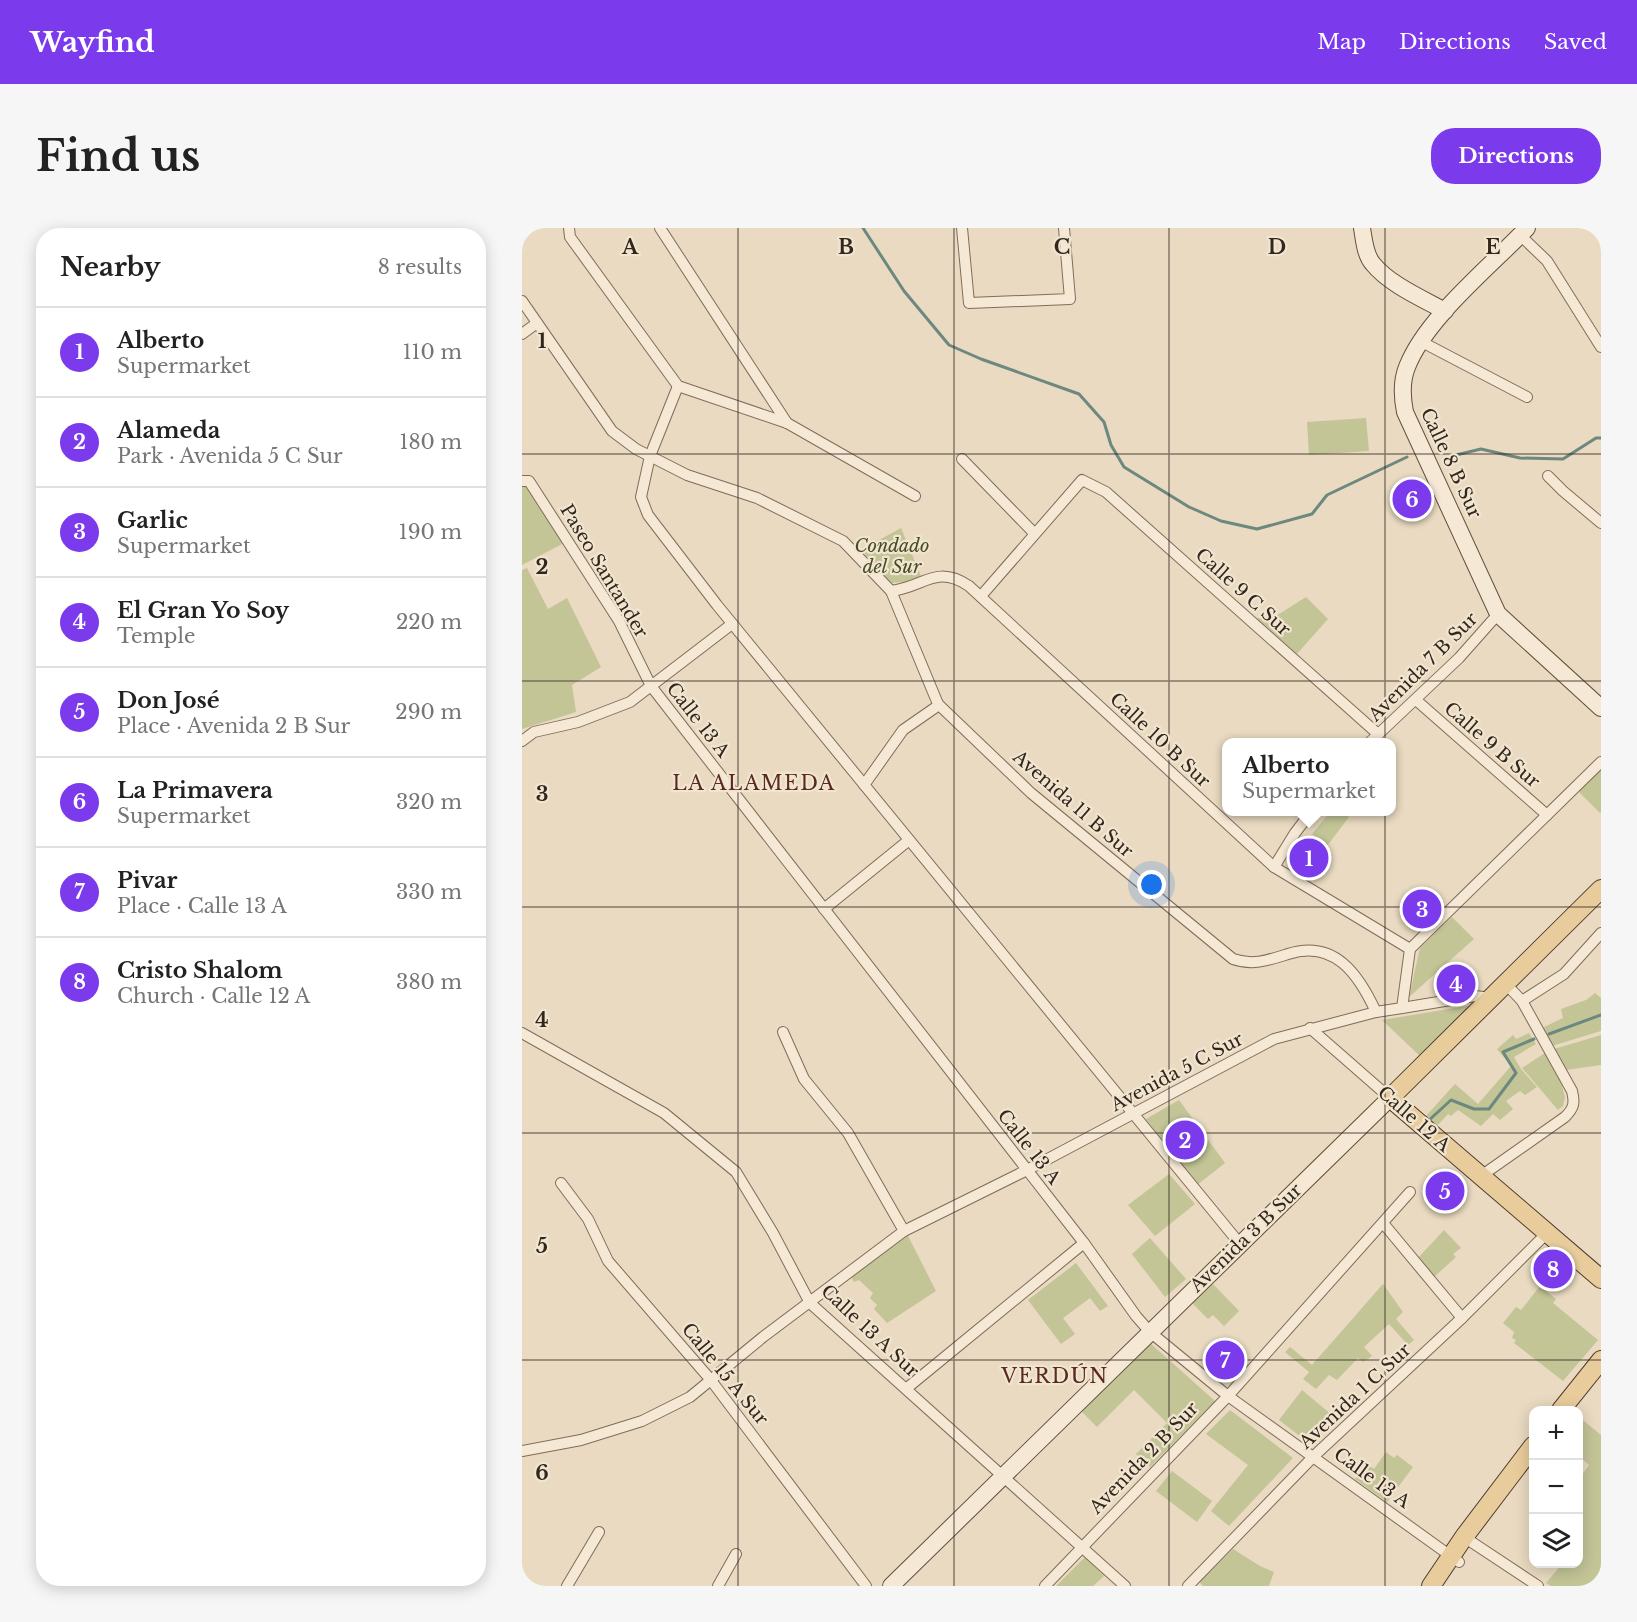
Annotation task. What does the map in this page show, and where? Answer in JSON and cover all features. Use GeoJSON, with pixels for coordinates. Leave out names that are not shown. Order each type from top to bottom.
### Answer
{"type":"FeatureCollection","features":[{"type":"Feature","properties":{"kind":"main road","name":"Avenida 3 B Sur"},"geometry":{"type":"LineString","coordinates":[[1397,1104],[1404,1083],[1601,889]]}},
{"type":"Feature","properties":{"kind":"main road","name":"Calle 12 A"},"geometry":{"type":"LineString","coordinates":[[1397,1104],[1601,1279]]}},
{"type":"Feature","properties":{"kind":"main road"},"geometry":{"type":"LineString","coordinates":[[1564,1406],[1601,1360]]}},
{"type":"Feature","properties":{"kind":"main road"},"geometry":{"type":"LineString","coordinates":[[1575,1406],[1601,1373]]}},
{"type":"Feature","properties":{"kind":"main road"},"geometry":{"type":"LineString","coordinates":[[1443,1586],[1455,1559],[1467,1540],[1529,1452]]}},
{"type":"Feature","properties":{"kind":"main road"},"geometry":{"type":"LineString","coordinates":[[1467,1540],[1529,1466]]}},
{"type":"Feature","properties":{"kind":"main road"},"geometry":{"type":"LineString","coordinates":[[1431,1586],[1455,1559]]}},
{"type":"Feature","properties":{"kind":"street"},"geometry":{"type":"LineString","coordinates":[[568,228],[570,237],[678,386],[787,423],[915,496]]}},
{"type":"Feature","properties":{"kind":"street"},"geometry":{"type":"LineString","coordinates":[[660,228],[787,423]]}},
{"type":"Feature","properties":{"kind":"street"},"geometry":{"type":"LineString","coordinates":[[962,228],[969,303],[1070,299],[1064,228]]}},
{"type":"Feature","properties":{"kind":"street"},"geometry":{"type":"LineString","coordinates":[[1362,228],[1367,254],[1373,264],[1407,290],[1445,311]]}},
{"type":"Feature","properties":{"kind":"street"},"geometry":{"type":"LineString","coordinates":[[1523,231],[1547,261],[1601,347]]}},
{"type":"Feature","properties":{"kind":"street","name":"Calle 8 B Sur"},"geometry":{"type":"LineString","coordinates":[[1523,231],[1445,311],[1420,341],[1406,368],[1402,393],[1405,412],[1498,614],[1599,702]]}},
{"type":"Feature","properties":{"kind":"street"},"geometry":{"type":"LineString","coordinates":[[522,301],[612,431],[636,449],[687,475],[758,498],[843,541],[891,591]]}},
{"type":"Feature","properties":{"kind":"street"},"geometry":{"type":"LineString","coordinates":[[522,334],[537,323]]}},
{"type":"Feature","properties":{"kind":"street"},"geometry":{"type":"LineString","coordinates":[[1420,341],[1527,397]]}},
{"type":"Feature","properties":{"kind":"street"},"geometry":{"type":"LineString","coordinates":[[678,386],[650,456],[641,497],[648,515],[732,624],[1240,1244]]}},
{"type":"Feature","properties":{"kind":"street"},"geometry":{"type":"LineString","coordinates":[[962,459],[1034,533],[981,596]]}},
{"type":"Feature","properties":{"kind":"street"},"geometry":{"type":"LineString","coordinates":[[1548,476],[1601,523]]}},
{"type":"Feature","properties":{"kind":"street","name":"Paseo Santander"},"geometry":{"type":"LineString","coordinates":[[522,480],[529,481],[619,621],[651,686]]}},
{"type":"Feature","properties":{"kind":"street","name":"Calle 9 C Sur"},"geometry":{"type":"LineString","coordinates":[[1034,533],[1082,480],[1106,492],[1378,734]]}},
{"type":"Feature","properties":{"kind":"street","name":"Calle 10 B Sur"},"geometry":{"type":"LineString","coordinates":[[891,591],[942,576],[959,580],[981,596],[1274,867],[1410,949]]}},
{"type":"Feature","properties":{"kind":"street","name":"Avenida 11 B Sur"},"geometry":{"type":"LineString","coordinates":[[891,591],[939,705],[1031,794],[1233,959],[1246,963],[1298,951],[1324,953],[1335,958],[1353,972],[1365,988],[1376,1012]]}},
{"type":"Feature","properties":{"kind":"street","name":"Avenida 7 B Sur"},"geometry":{"type":"LineString","coordinates":[[1374,738],[1459,658],[1498,614]]}},
{"type":"Feature","properties":{"kind":"street"},"geometry":{"type":"LineString","coordinates":[[522,741],[534,732],[578,722],[630,702],[732,624]]}},
{"type":"Feature","properties":{"kind":"street","name":"Calle 13 A"},"geometry":{"type":"LineString","coordinates":[[651,686],[1084,1243],[1150,1332],[1228,1396],[1455,1559]]}},
{"type":"Feature","properties":{"kind":"street","name":"Calle 9 B Sur"},"geometry":{"type":"LineString","coordinates":[[1416,700],[1546,815]]}},
{"type":"Feature","properties":{"kind":"street"},"geometry":{"type":"LineString","coordinates":[[864,785],[903,730],[939,705]]}},
{"type":"Feature","properties":{"kind":"street"},"geometry":{"type":"LineString","coordinates":[[1402,1008],[1410,949],[1601,762]]}},
{"type":"Feature","properties":{"kind":"street"},"geometry":{"type":"LineString","coordinates":[[1274,867],[1308,816]]}},
{"type":"Feature","properties":{"kind":"street"},"geometry":{"type":"LineString","coordinates":[[824,909],[909,840]]}},
{"type":"Feature","properties":{"kind":"street"},"geometry":{"type":"LineString","coordinates":[[1522,1001],[1564,974],[1601,933]]}},
{"type":"Feature","properties":{"kind":"street"},"geometry":{"type":"LineString","coordinates":[[1481,1176],[1565,1117],[1572,1110],[1575,1102],[1572,1091],[1522,1001],[1506,983]]}},
{"type":"Feature","properties":{"kind":"street","name":"Avenida 5 C Sur"},"geometry":{"type":"LineString","coordinates":[[522,1451],[581,1440],[642,1421],[690,1397],[710,1379],[904,1231],[1027,1170],[1274,1039],[1376,1012],[1475,996],[1491,998]]}},
{"type":"Feature","properties":{"kind":"street","name":"Calle 12 A"},"geometry":{"type":"LineString","coordinates":[[1310,1028],[1397,1104]]}},
{"type":"Feature","properties":{"kind":"street"},"geometry":{"type":"LineString","coordinates":[[783,1032],[804,1079],[848,1133],[904,1231]]}},
{"type":"Feature","properties":{"kind":"street","name":"Calle 13 A Sur"},"geometry":{"type":"LineString","coordinates":[[522,1033],[664,1113],[735,1172],[773,1233],[810,1303],[1125,1586]]}},
{"type":"Feature","properties":{"kind":"street","name":"Avenida 3 B Sur"},"geometry":{"type":"LineString","coordinates":[[891,1586],[1240,1244],[1397,1104]]}},
{"type":"Feature","properties":{"kind":"street","name":"Calle 15 A Sur"},"geometry":{"type":"LineString","coordinates":[[561,1183],[588,1220],[608,1261],[710,1379],[866,1586]]}},
{"type":"Feature","properties":{"kind":"street","name":"Avenida 2 B Sur"},"geometry":{"type":"LineString","coordinates":[[1046,1586],[1228,1396],[1410,1192]]}},
{"type":"Feature","properties":{"kind":"street"},"geometry":{"type":"LineString","coordinates":[[1383,1223],[1462,1318]]}},
{"type":"Feature","properties":{"kind":"street","name":"Avenida 1 C Sur"},"geometry":{"type":"LineString","coordinates":[[1188,1586],[1314,1456],[1462,1318],[1547,1233]]}},
{"type":"Feature","properties":{"kind":"street"},"geometry":{"type":"LineString","coordinates":[[907,1388],[1084,1243]]}},
{"type":"Feature","properties":{"kind":"street"},"geometry":{"type":"LineString","coordinates":[[567,1586],[599,1532]]}},
{"type":"Feature","properties":{"kind":"street"},"geometry":{"type":"LineString","coordinates":[[1467,1540],[1538,1586]]}},
{"type":"Feature","properties":{"kind":"street"},"geometry":{"type":"LineString","coordinates":[[718,1586],[736,1554]]}},
{"type":"Feature","properties":{"kind":"green space"},"geometry":{"type":"Polygon","coordinates":[[[1366,418],[1369,451],[1309,455],[1307,422],[1366,418]]]}},
{"type":"Feature","properties":{"kind":"green space"},"geometry":{"type":"Polygon","coordinates":[[[522,486],[528,486],[564,543],[522,565],[522,486]]]}},
{"type":"Feature","properties":{"kind":"green space","name":"Condado del Sur"},"geometry":{"type":"Polygon","coordinates":[[[901,528],[921,576],[903,582],[890,583],[861,550],[901,528]]]}},
{"type":"Feature","properties":{"kind":"green space"},"geometry":{"type":"Polygon","coordinates":[[[527,568],[548,609],[567,598],[601,667],[572,685],[576,712],[522,729],[522,570],[527,568]]]}},
{"type":"Feature","properties":{"kind":"green space"},"geometry":{"type":"Polygon","coordinates":[[[1306,597],[1328,619],[1296,655],[1252,619],[1276,616],[1306,597]]]}},
{"type":"Feature","properties":{"kind":"green space"},"geometry":{"type":"Polygon","coordinates":[[[1601,767],[1601,812],[1600,813],[1578,791],[1601,767]]]}},
{"type":"Feature","properties":{"kind":"green space"},"geometry":{"type":"Polygon","coordinates":[[[1327,816],[1349,817],[1327,846],[1312,834],[1327,816]]]}},
{"type":"Feature","properties":{"kind":"green space"},"geometry":{"type":"Polygon","coordinates":[[[1452,917],[1474,939],[1409,997],[1420,948],[1452,917]]]}},
{"type":"Feature","properties":{"kind":"green space"},"geometry":{"type":"Polygon","coordinates":[[[1595,993],[1601,998],[1601,1031],[1552,1046],[1542,1028],[1563,1018],[1561,1009],[1586,1000],[1595,993]]]}},
{"type":"Feature","properties":{"kind":"green space"},"geometry":{"type":"Polygon","coordinates":[[[1473,1005],[1421,1057],[1382,1020],[1473,1005]]]}},
{"type":"Feature","properties":{"kind":"green space"},"geometry":{"type":"Polygon","coordinates":[[[1529,1033],[1536,1044],[1514,1057],[1537,1087],[1525,1095],[1520,1091],[1506,1101],[1513,1109],[1500,1120],[1493,1114],[1481,1126],[1458,1110],[1451,1116],[1448,1114],[1436,1127],[1425,1117],[1455,1084],[1478,1104],[1511,1066],[1497,1049],[1513,1035],[1516,1039],[1529,1033]]]}},
{"type":"Feature","properties":{"kind":"green space"},"geometry":{"type":"Polygon","coordinates":[[[1601,1035],[1601,1065],[1566,1070],[1554,1049],[1601,1035]]]}},
{"type":"Feature","properties":{"kind":"green space"},"geometry":{"type":"Polygon","coordinates":[[[1545,1053],[1561,1082],[1565,1097],[1563,1106],[1558,1110],[1522,1068],[1545,1053]]]}},
{"type":"Feature","properties":{"kind":"green space"},"geometry":{"type":"Polygon","coordinates":[[[1179,1100],[1225,1163],[1197,1185],[1146,1119],[1179,1100]]]}},
{"type":"Feature","properties":{"kind":"green space"},"geometry":{"type":"Polygon","coordinates":[[[1169,1174],[1195,1204],[1155,1236],[1128,1205],[1169,1174]]]}},
{"type":"Feature","properties":{"kind":"green space"},"geometry":{"type":"Polygon","coordinates":[[[1444,1230],[1461,1248],[1453,1254],[1456,1257],[1434,1277],[1419,1257],[1444,1230]]]}},
{"type":"Feature","properties":{"kind":"green space"},"geometry":{"type":"Polygon","coordinates":[[[907,1234],[936,1291],[887,1323],[874,1309],[877,1305],[870,1298],[873,1293],[859,1280],[854,1282],[850,1274],[907,1234]]]}},
{"type":"Feature","properties":{"kind":"green space"},"geometry":{"type":"Polygon","coordinates":[[[1150,1238],[1186,1279],[1165,1297],[1132,1254],[1150,1238]]]}},
{"type":"Feature","properties":{"kind":"green space"},"geometry":{"type":"Polygon","coordinates":[[[1076,1263],[1108,1306],[1100,1311],[1090,1298],[1063,1318],[1075,1334],[1061,1344],[1028,1300],[1076,1263]]]}},
{"type":"Feature","properties":{"kind":"green space"},"geometry":{"type":"Polygon","coordinates":[[[1213,1284],[1239,1311],[1224,1326],[1213,1315],[1208,1319],[1192,1303],[1213,1284]]]}},
{"type":"Feature","properties":{"kind":"green space"},"geometry":{"type":"Polygon","coordinates":[[[1383,1284],[1403,1312],[1396,1319],[1414,1340],[1408,1345],[1389,1324],[1364,1347],[1372,1356],[1363,1362],[1358,1358],[1337,1380],[1329,1375],[1316,1389],[1303,1379],[1309,1372],[1285,1352],[1290,1347],[1312,1365],[1383,1284]]]}},
{"type":"Feature","properties":{"kind":"green space"},"geometry":{"type":"Polygon","coordinates":[[[1540,1286],[1556,1299],[1553,1303],[1598,1340],[1563,1381],[1514,1343],[1516,1340],[1512,1338],[1514,1332],[1503,1323],[1516,1307],[1521,1310],[1540,1286]]]}},
{"type":"Feature","properties":{"kind":"green space"},"geometry":{"type":"Polygon","coordinates":[[[1149,1342],[1215,1401],[1150,1467],[1136,1454],[1167,1423],[1134,1390],[1097,1427],[1081,1411],[1149,1342]]]}},
{"type":"Feature","properties":{"kind":"green space"},"geometry":{"type":"Polygon","coordinates":[[[1302,1390],[1338,1420],[1310,1444],[1279,1420],[1302,1390]]]}},
{"type":"Feature","properties":{"kind":"green space"},"geometry":{"type":"Polygon","coordinates":[[[1230,1410],[1293,1458],[1229,1526],[1211,1511],[1248,1465],[1206,1434],[1230,1410]]]}},
{"type":"Feature","properties":{"kind":"green space"},"geometry":{"type":"Polygon","coordinates":[[[1583,1420],[1601,1435],[1601,1586],[1551,1586],[1546,1583],[1559,1568],[1583,1568],[1583,1473],[1589,1465],[1583,1460],[1583,1420]]]}},
{"type":"Feature","properties":{"kind":"green space"},"geometry":{"type":"Polygon","coordinates":[[[1386,1452],[1394,1458],[1397,1455],[1413,1467],[1387,1502],[1355,1479],[1367,1464],[1374,1469],[1386,1452]]]}},
{"type":"Feature","properties":{"kind":"green space"},"geometry":{"type":"Polygon","coordinates":[[[1172,1471],[1212,1501],[1197,1522],[1156,1491],[1172,1471]]]}},
{"type":"Feature","properties":{"kind":"green space"},"geometry":{"type":"Polygon","coordinates":[[[1233,1549],[1274,1572],[1269,1586],[1203,1586],[1199,1582],[1233,1549]]]}},
{"type":"Feature","properties":{"kind":"green space"},"geometry":{"type":"Polygon","coordinates":[[[1085,1557],[1104,1576],[1093,1586],[1056,1586],[1085,1557]]]}},
{"type":"Feature","properties":{"kind":"waterway"},"geometry":{"type":"LineString","coordinates":[[863,228],[904,291],[949,345],[981,359],[1079,394],[1104,422],[1111,445],[1124,467],[1189,507],[1221,521],[1257,529],[1312,514],[1327,495],[1407,457]]}},
{"type":"Feature","properties":{"kind":"waterway"},"geometry":{"type":"LineString","coordinates":[[1452,456],[1481,449],[1520,458],[1563,459],[1596,438],[1601,438]]}},
{"type":"Feature","properties":{"kind":"waterway"},"geometry":{"type":"LineString","coordinates":[[1549,1034],[1601,1015]]}},
{"type":"Feature","properties":{"kind":"waterway"},"geometry":{"type":"LineString","coordinates":[[1427,1122],[1451,1100],[1474,1109],[1489,1109],[1516,1073],[1503,1052],[1534,1039]]}},
{"type":"Feature","properties":{"kind":"place","name":"La Primavera"},"geometry":{"type":"Point","coordinates":[1412,499]}},
{"type":"Feature","properties":{"kind":"place","name":"Alberto"},"geometry":{"type":"Point","coordinates":[1309,858]}},
{"type":"Feature","properties":{"kind":"place","name":"Garlic"},"geometry":{"type":"Point","coordinates":[1422,909]}},
{"type":"Feature","properties":{"kind":"place","name":"El Gran Yo Soy"},"geometry":{"type":"Point","coordinates":[1456,984]}},
{"type":"Feature","properties":{"kind":"place","name":"Alameda"},"geometry":{"type":"Point","coordinates":[1185,1140]}},
{"type":"Feature","properties":{"kind":"place","name":"Don José"},"geometry":{"type":"Point","coordinates":[1445,1191]}},
{"type":"Feature","properties":{"kind":"place","name":"Cristo Shalom"},"geometry":{"type":"Point","coordinates":[1553,1269]}},
{"type":"Feature","properties":{"kind":"place","name":"Pivar"},"geometry":{"type":"Point","coordinates":[1225,1360]}},
{"type":"Feature","properties":{"kind":"district","name":"LA ALAMEDA"},"geometry":{"type":"Point","coordinates":[754,783]}},
{"type":"Feature","properties":{"kind":"district","name":"VERDÚN"},"geometry":{"type":"Point","coordinates":[1055,1376]}}]}
